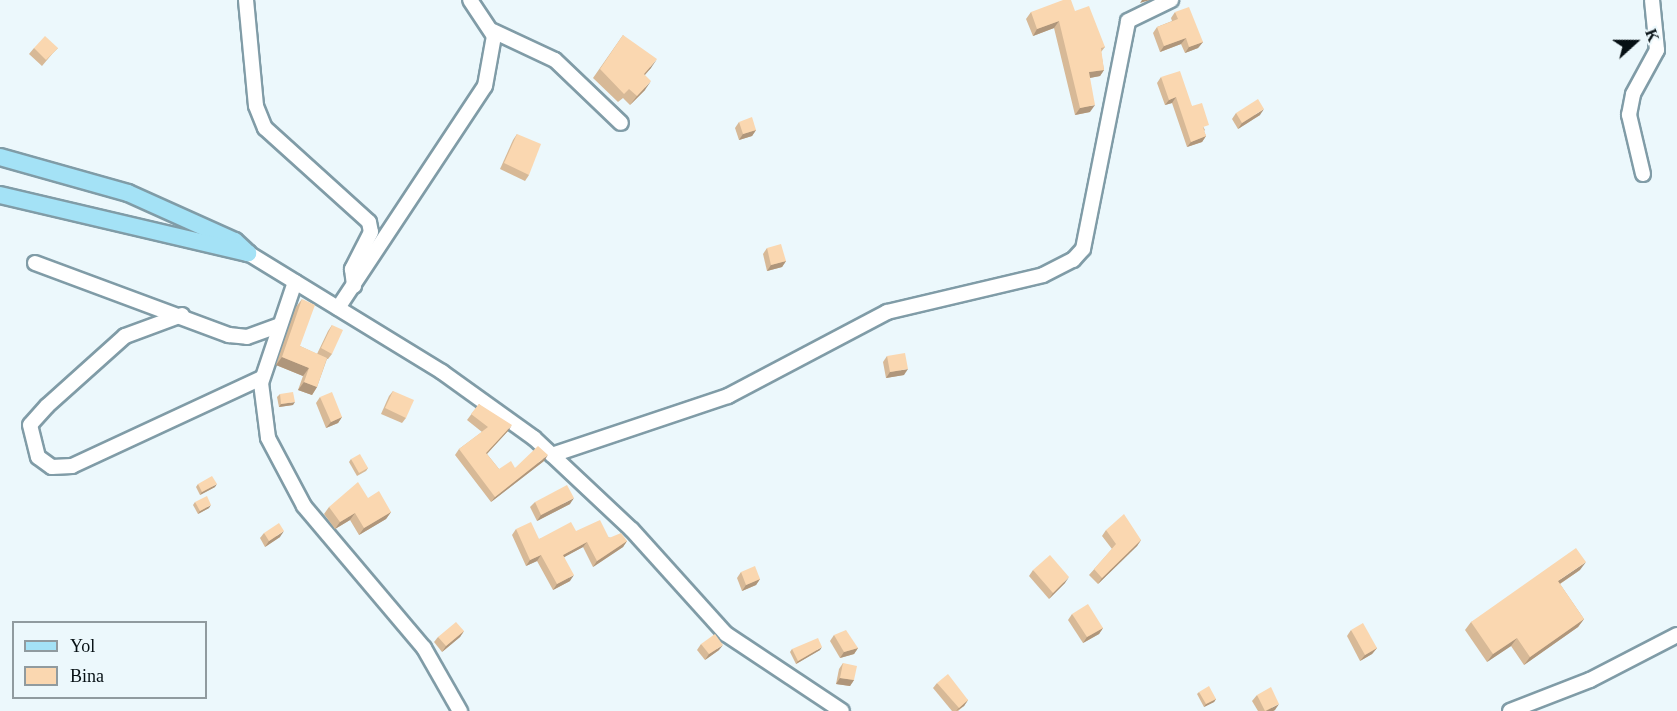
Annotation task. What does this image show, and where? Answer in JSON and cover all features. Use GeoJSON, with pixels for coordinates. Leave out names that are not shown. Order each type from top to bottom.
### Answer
{"type":"FeatureCollection","features":[{"type":"Feature","properties":{"kind":"main road"},"geometry":{"type":"LineString","coordinates":[[0,157],[128,193],[235,241],[248,254]]}},
{"type":"Feature","properties":{"kind":"main road"},"geometry":{"type":"LineString","coordinates":[[0,195],[248,254]]}},
{"type":"Feature","properties":{"kind":"street"},"geometry":{"type":"LineString","coordinates":[[246,0],[256,106],[265,128],[369,222],[370,232],[352,269],[354,286]]}},
{"type":"Feature","properties":{"kind":"street"},"geometry":{"type":"LineString","coordinates":[[470,0],[493,31],[555,60],[621,123]]}},
{"type":"Feature","properties":{"kind":"street"},"geometry":{"type":"LineString","coordinates":[[552,455],[728,396],[887,312],[1043,276],[1072,260],[1083,249],[1128,21],[1171,0]]}},
{"type":"Feature","properties":{"kind":"street"},"geometry":{"type":"LineString","coordinates":[[1643,174],[1629,115],[1633,94],[1657,50],[1652,0]]}},
{"type":"Feature","properties":{"kind":"street"},"geometry":{"type":"LineString","coordinates":[[338,308],[475,106],[490,69],[493,31]]}},
{"type":"Feature","properties":{"kind":"street"},"geometry":{"type":"LineString","coordinates":[[248,254],[442,372],[552,455],[632,530],[726,634],[842,711]]}},
{"type":"Feature","properties":{"kind":"street"},"geometry":{"type":"LineString","coordinates":[[35,263],[237,336],[277,326]]}},
{"type":"Feature","properties":{"kind":"street"},"geometry":{"type":"LineString","coordinates":[[295,282],[277,326],[262,378],[261,413],[291,486],[424,648],[460,711]]}},
{"type":"Feature","properties":{"kind":"street"},"geometry":{"type":"LineString","coordinates":[[182,315],[125,336],[47,406],[30,425],[38,457],[52,468],[72,466],[262,378]]}},
{"type":"Feature","properties":{"kind":"street"},"geometry":{"type":"LineString","coordinates":[[1510,711],[1590,680],[1677,634]]}},
{"type":"Feature","properties":{"kind":"building"},"geometry":{"type":"Polygon","coordinates":[[[1063,0],[1071,0],[1075,11],[1089,6],[1105,47],[1101,48],[1104,70],[1089,72],[1095,105],[1080,108],[1059,21],[1037,29],[1031,12],[1063,0]]]}},
{"type":"Feature","properties":{"kind":"building"},"geometry":{"type":"Polygon","coordinates":[[[1189,7],[1203,42],[1189,47],[1186,38],[1164,46],[1157,27],[1178,19],[1175,12],[1189,7]]]}},
{"type":"Feature","properties":{"kind":"building"},"geometry":{"type":"Polygon","coordinates":[[[623,35],[657,59],[644,74],[651,81],[637,96],[629,89],[624,94],[600,69],[623,35]]]}},
{"type":"Feature","properties":{"kind":"building"},"geometry":{"type":"Polygon","coordinates":[[[45,36],[58,48],[46,60],[34,48],[45,36]]]}},
{"type":"Feature","properties":{"kind":"building"},"geometry":{"type":"Polygon","coordinates":[[[1180,71],[1192,106],[1202,103],[1209,125],[1203,127],[1206,136],[1191,142],[1176,97],[1169,100],[1161,77],[1180,71]]]}},
{"type":"Feature","properties":{"kind":"building"},"geometry":{"type":"Polygon","coordinates":[[[1258,99],[1264,109],[1242,123],[1236,113],[1258,99]]]}},
{"type":"Feature","properties":{"kind":"building"},"geometry":{"type":"Polygon","coordinates":[[[752,117],[756,130],[743,134],[739,122],[752,117]]]}},
{"type":"Feature","properties":{"kind":"building"},"geometry":{"type":"Polygon","coordinates":[[[517,134],[541,144],[529,175],[504,163],[517,134]]]}},
{"type":"Feature","properties":{"kind":"building"},"geometry":{"type":"Polygon","coordinates":[[[781,244],[786,261],[771,265],[767,248],[781,244]]]}},
{"type":"Feature","properties":{"kind":"building"},"geometry":{"type":"Polygon","coordinates":[[[302,299],[315,305],[300,346],[327,358],[317,387],[304,382],[309,368],[282,357],[302,299]]]}},
{"type":"Feature","properties":{"kind":"building"},"geometry":{"type":"Polygon","coordinates":[[[332,325],[343,330],[332,354],[321,348],[332,325]]]}},
{"type":"Feature","properties":{"kind":"building"},"geometry":{"type":"Polygon","coordinates":[[[905,353],[908,369],[890,372],[887,356],[905,353]]]}},
{"type":"Feature","properties":{"kind":"building"},"geometry":{"type":"Polygon","coordinates":[[[393,391],[414,400],[406,418],[385,408],[393,391]]]}},
{"type":"Feature","properties":{"kind":"building"},"geometry":{"type":"Polygon","coordinates":[[[293,392],[295,402],[281,404],[280,394],[293,392]]]}},
{"type":"Feature","properties":{"kind":"building"},"geometry":{"type":"Polygon","coordinates":[[[332,392],[342,417],[331,422],[320,397],[332,392]]]}},
{"type":"Feature","properties":{"kind":"building"},"geometry":{"type":"Polygon","coordinates":[[[479,404],[512,425],[486,453],[499,469],[511,461],[515,468],[538,446],[548,455],[495,497],[459,449],[488,427],[471,414],[479,404]]]}},
{"type":"Feature","properties":{"kind":"building"},"geometry":{"type":"Polygon","coordinates":[[[360,454],[368,468],[359,473],[351,459],[360,454]]]}},
{"type":"Feature","properties":{"kind":"building"},"geometry":{"type":"Polygon","coordinates":[[[212,476],[217,484],[202,492],[198,484],[212,476]]]}},
{"type":"Feature","properties":{"kind":"building"},"geometry":{"type":"Polygon","coordinates":[[[358,482],[368,498],[379,491],[391,512],[364,528],[355,513],[340,522],[329,507],[358,482]]]}},
{"type":"Feature","properties":{"kind":"building"},"geometry":{"type":"Polygon","coordinates":[[[567,485],[574,498],[541,515],[535,502],[567,485]]]}},
{"type":"Feature","properties":{"kind":"building"},"geometry":{"type":"Polygon","coordinates":[[[207,496],[211,505],[200,511],[195,502],[207,496]]]}},
{"type":"Feature","properties":{"kind":"building"},"geometry":{"type":"Polygon","coordinates":[[[1124,514],[1141,540],[1102,578],[1094,569],[1116,544],[1106,530],[1124,514]]]}},
{"type":"Feature","properties":{"kind":"building"},"geometry":{"type":"Polygon","coordinates":[[[600,520],[609,538],[621,533],[627,541],[597,561],[587,542],[563,555],[574,575],[557,584],[541,555],[530,560],[516,529],[531,522],[539,539],[571,522],[576,531],[600,520]]]}},
{"type":"Feature","properties":{"kind":"building"},"geometry":{"type":"Polygon","coordinates":[[[279,523],[284,531],[269,541],[264,533],[279,523]]]}},
{"type":"Feature","properties":{"kind":"building"},"geometry":{"type":"Polygon","coordinates":[[[1576,548],[1586,562],[1558,581],[1584,619],[1530,657],[1517,638],[1493,654],[1471,622],[1576,548]]]}},
{"type":"Feature","properties":{"kind":"building"},"geometry":{"type":"Polygon","coordinates":[[[1050,555],[1069,577],[1053,593],[1033,570],[1050,555]]]}},
{"type":"Feature","properties":{"kind":"building"},"geometry":{"type":"Polygon","coordinates":[[[755,566],[760,579],[746,585],[741,572],[755,566]]]}},
{"type":"Feature","properties":{"kind":"building"},"geometry":{"type":"Polygon","coordinates":[[[1088,604],[1103,628],[1087,637],[1072,614],[1088,604]]]}},
{"type":"Feature","properties":{"kind":"building"},"geometry":{"type":"Polygon","coordinates":[[[456,622],[464,631],[446,646],[438,637],[456,622]]]}},
{"type":"Feature","properties":{"kind":"building"},"geometry":{"type":"Polygon","coordinates":[[[1363,623],[1377,648],[1365,655],[1351,630],[1363,623]]]}},
{"type":"Feature","properties":{"kind":"building"},"geometry":{"type":"Polygon","coordinates":[[[846,630],[858,648],[844,652],[834,635],[846,630]]]}},
{"type":"Feature","properties":{"kind":"building"},"geometry":{"type":"Polygon","coordinates":[[[715,634],[723,645],[709,654],[701,644],[715,634]]]}},
{"type":"Feature","properties":{"kind":"building"},"geometry":{"type":"Polygon","coordinates":[[[818,638],[822,647],[798,661],[792,649],[818,638]]]}},
{"type":"Feature","properties":{"kind":"building"},"geometry":{"type":"Polygon","coordinates":[[[843,663],[857,666],[854,680],[840,678],[843,663]]]}},
{"type":"Feature","properties":{"kind":"building"},"geometry":{"type":"Polygon","coordinates":[[[948,674],[968,700],[959,708],[937,683],[948,674]]]}},
{"type":"Feature","properties":{"kind":"building"},"geometry":{"type":"Polygon","coordinates":[[[1209,686],[1216,699],[1206,704],[1199,692],[1209,686]]]}},
{"type":"Feature","properties":{"kind":"building"},"geometry":{"type":"Polygon","coordinates":[[[1271,687],[1279,704],[1265,711],[1257,695],[1271,687]]]}}]}
